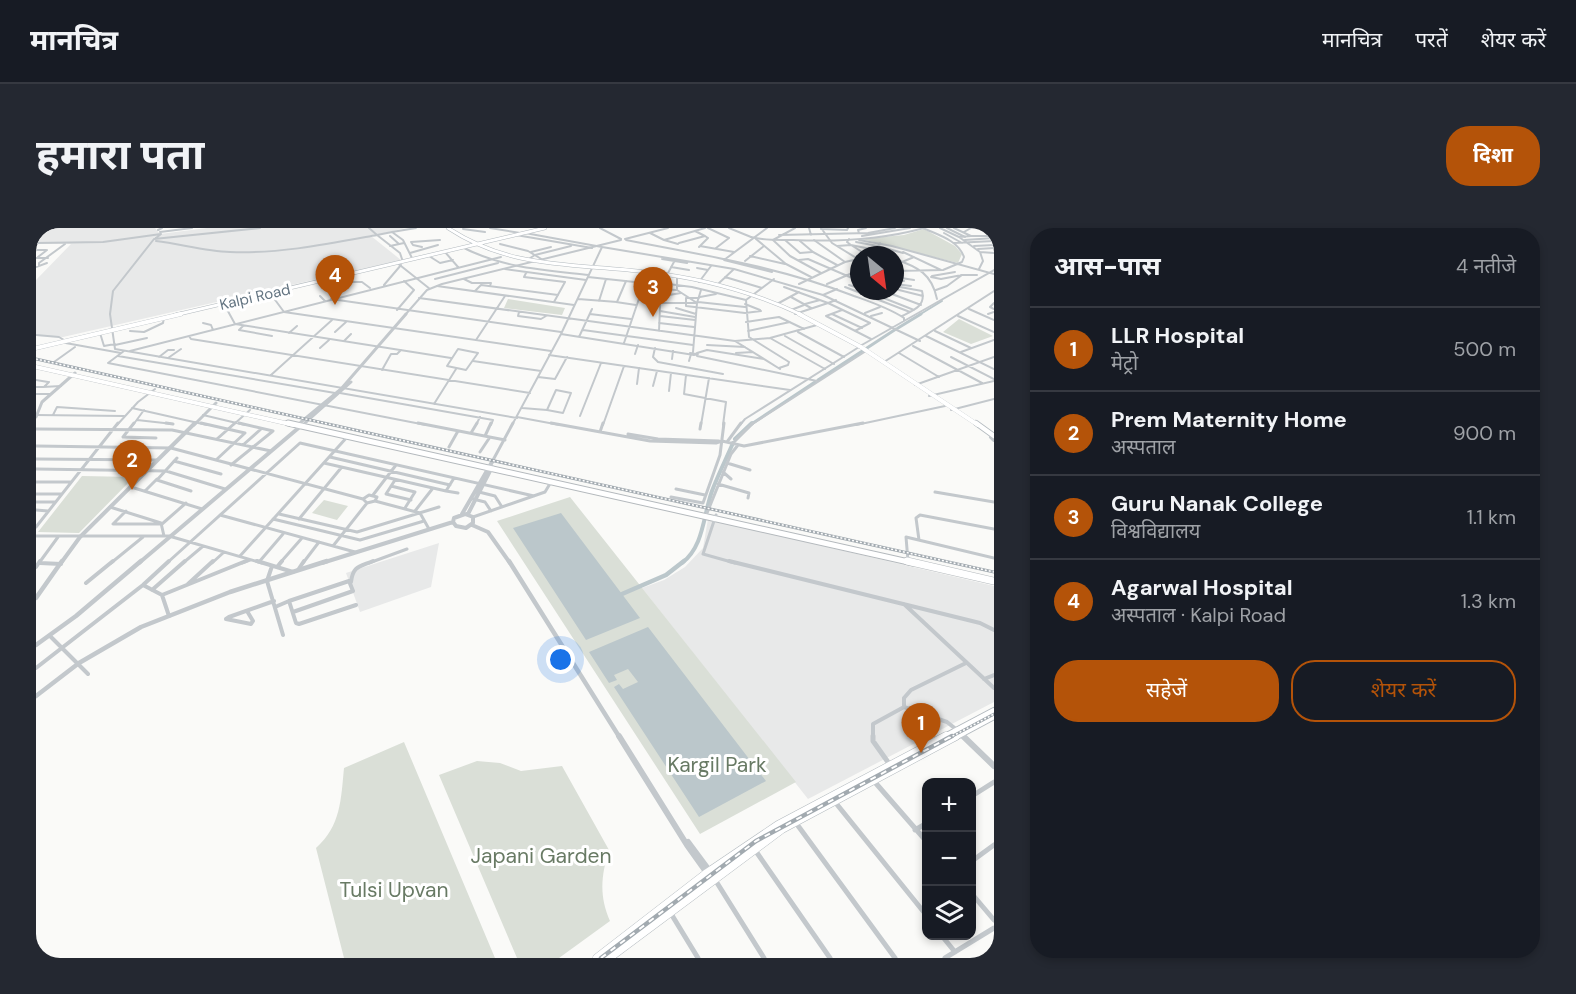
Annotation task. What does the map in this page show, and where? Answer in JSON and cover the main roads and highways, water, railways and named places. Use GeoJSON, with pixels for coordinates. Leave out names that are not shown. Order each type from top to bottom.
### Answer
{"type":"FeatureCollection","features":[{"type":"Feature","properties":{"kind":"highway"},"geometry":{"type":"LineString","coordinates":[[36,366],[705,514]]}},
{"type":"Feature","properties":{"kind":"highway"},"geometry":{"type":"LineString","coordinates":[[301,424],[994,579]]}},
{"type":"Feature","properties":{"kind":"highway"},"geometry":{"type":"LineString","coordinates":[[486,474],[501,470]]}},
{"type":"Feature","properties":{"kind":"main road","name":"Kalpi Road"},"geometry":{"type":"LineString","coordinates":[[472,244],[541,228]]}},
{"type":"Feature","properties":{"kind":"main road"},"geometry":{"type":"LineString","coordinates":[[449,229],[472,244],[501,256],[536,262],[667,275],[751,295],[828,328],[884,362],[993,438]]}},
{"type":"Feature","properties":{"kind":"main road","name":"Kalpi Road"},"geometry":{"type":"LineString","coordinates":[[164,317],[522,233]]}},
{"type":"Feature","properties":{"kind":"main road"},"geometry":{"type":"LineString","coordinates":[[472,244],[497,254],[536,262]]}},
{"type":"Feature","properties":{"kind":"main road","name":"Kalpi Road"},"geometry":{"type":"LineString","coordinates":[[36,348],[461,247]]}},
{"type":"Feature","properties":{"kind":"main road"},"geometry":{"type":"LineString","coordinates":[[648,273],[718,284],[777,304],[863,349]]}},
{"type":"Feature","properties":{"kind":"main road","name":"Kalpi Road"},"geometry":{"type":"LineString","coordinates":[[61,341],[112,329]]}},
{"type":"Feature","properties":{"kind":"main road"},"geometry":{"type":"LineString","coordinates":[[932,395],[952,409]]}},
{"type":"Feature","properties":{"kind":"main road"},"geometry":{"type":"LineString","coordinates":[[597,958],[778,825],[873,780],[994,711]]}},
{"type":"Feature","properties":{"kind":"main road"},"geometry":{"type":"LineString","coordinates":[[611,958],[710,874],[890,765],[994,716]]}},
{"type":"Feature","properties":{"kind":"waterway"},"geometry":{"type":"LineString","coordinates":[[919,315],[942,301]]}},
{"type":"Feature","properties":{"kind":"waterway"},"geometry":{"type":"LineString","coordinates":[[898,328],[921,314]]}},
{"type":"Feature","properties":{"kind":"waterway"},"geometry":{"type":"LineString","coordinates":[[818,380],[896,329]]}},
{"type":"Feature","properties":{"kind":"waterway"},"geometry":{"type":"LineString","coordinates":[[750,425],[815,382]]}},
{"type":"Feature","properties":{"kind":"waterway"},"geometry":{"type":"LineString","coordinates":[[735,439],[752,423]]}},
{"type":"Feature","properties":{"kind":"waterway"},"geometry":{"type":"LineString","coordinates":[[684,561],[699,539],[712,491],[733,443]]}},
{"type":"Feature","properties":{"kind":"waterway"},"geometry":{"type":"LineString","coordinates":[[622,594],[666,575],[684,561]]}},
{"type":"Feature","properties":{"kind":"railway"},"geometry":{"type":"LineString","coordinates":[[36,359],[994,572]]}},
{"type":"Feature","properties":{"kind":"railway"},"geometry":{"type":"LineString","coordinates":[[949,738],[994,714]]}},
{"type":"Feature","properties":{"kind":"railway"},"geometry":{"type":"LineString","coordinates":[[601,958],[756,841],[952,736]]}},
{"type":"Feature","properties":{"kind":"place","name":"Agarwal Hospital"},"geometry":{"type":"Point","coordinates":[335,305]}},
{"type":"Feature","properties":{"kind":"place","name":"Guru Nanak College"},"geometry":{"type":"Point","coordinates":[653,317]}},
{"type":"Feature","properties":{"kind":"place","name":"Prem Maternity Home"},"geometry":{"type":"Point","coordinates":[132,490]}},
{"type":"Feature","properties":{"kind":"place","name":"LLR Hospital"},"geometry":{"type":"Point","coordinates":[921,753]}},
{"type":"Feature","properties":{"kind":"park label","name":"Kargil Park"},"geometry":{"type":"Point","coordinates":[717,765]}},
{"type":"Feature","properties":{"kind":"park label","name":"Japani Garden"},"geometry":{"type":"Point","coordinates":[541,856]}},
{"type":"Feature","properties":{"kind":"park label","name":"Tulsi Upvan"},"geometry":{"type":"Point","coordinates":[394,890]}}]}
